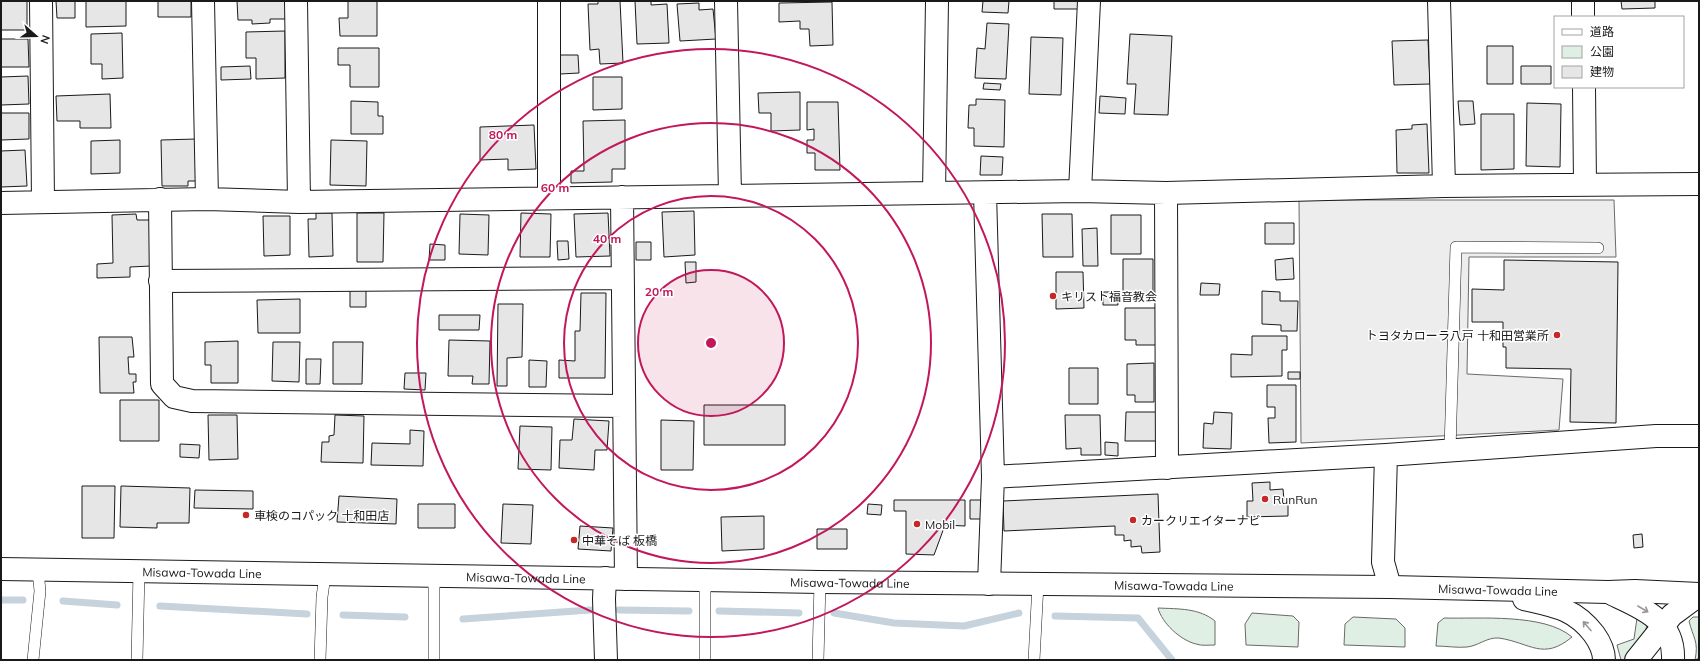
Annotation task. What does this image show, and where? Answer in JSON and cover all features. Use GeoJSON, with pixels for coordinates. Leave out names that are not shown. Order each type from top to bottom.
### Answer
{"type":"FeatureCollection","features":[{"type":"Feature","properties":{"kind":"main road"},"geometry":{"type":"LineString","coordinates":[[41,1],[44,202]]}},
{"type":"Feature","properties":{"kind":"main road"},"geometry":{"type":"LineString","coordinates":[[203,1],[207,199]]}},
{"type":"Feature","properties":{"kind":"main road"},"geometry":{"type":"LineString","coordinates":[[296,1],[298,202]]}},
{"type":"Feature","properties":{"kind":"main road"},"geometry":{"type":"LineString","coordinates":[[549,1],[549,198]]}},
{"type":"Feature","properties":{"kind":"main road"},"geometry":{"type":"LineString","coordinates":[[726,1],[730,195]]}},
{"type":"Feature","properties":{"kind":"main road"},"geometry":{"type":"LineString","coordinates":[[934,193],[937,1]]}},
{"type":"Feature","properties":{"kind":"main road"},"geometry":{"type":"LineString","coordinates":[[1080,191],[1090,1]]}},
{"type":"Feature","properties":{"kind":"main road"},"geometry":{"type":"LineString","coordinates":[[1439,1],[1444,186]]}},
{"type":"Feature","properties":{"kind":"main road"},"geometry":{"type":"LineString","coordinates":[[1583,1],[1583,16]]}},
{"type":"Feature","properties":{"kind":"main road"},"geometry":{"type":"LineString","coordinates":[[1584,88],[1585,184]]}},
{"type":"Feature","properties":{"kind":"main road"},"geometry":{"type":"LineString","coordinates":[[1,203],[160,199],[298,202],[1080,191],[1166,193],[1444,186],[1699,184]]}},
{"type":"Feature","properties":{"kind":"main road"},"geometry":{"type":"LineString","coordinates":[[985,193],[993,478],[989,584]]}},
{"type":"Feature","properties":{"kind":"main road"},"geometry":{"type":"LineString","coordinates":[[1166,193],[1167,468]]}},
{"type":"Feature","properties":{"kind":"main road"},"geometry":{"type":"LineString","coordinates":[[606,660],[604,599],[616,579],[623,406],[622,197]]}},
{"type":"Feature","properties":{"kind":"main road"},"geometry":{"type":"LineString","coordinates":[[160,199],[162,384],[174,397],[192,402],[623,406]]}},
{"type":"Feature","properties":{"kind":"main road"},"geometry":{"type":"LineString","coordinates":[[160,281],[622,278]]}},
{"type":"Feature","properties":{"kind":"main road"},"geometry":{"type":"LineString","coordinates":[[993,478],[1656,436],[1699,436]]}},
{"type":"Feature","properties":{"kind":"main road"},"geometry":{"type":"LineString","coordinates":[[1386,454],[1383,562],[1390,587]]}},
{"type":"Feature","properties":{"kind":"main road","name":"Misawa-Towada Line"},"geometry":{"type":"LineString","coordinates":[[1,569],[38,571],[820,582],[1390,587],[1608,592],[1635,591],[1699,594]]}},
{"type":"Feature","properties":{"kind":"main road"},"geometry":{"type":"LineString","coordinates":[[1489,589],[1556,607],[1571,613],[1585,622],[1597,639],[1604,656],[1604,660]]}},
{"type":"Feature","properties":{"kind":"main road"},"geometry":{"type":"LineString","coordinates":[[1608,592],[1644,609],[1662,626],[1670,638],[1672,660]]}},
{"type":"Feature","properties":{"kind":"main road"},"geometry":{"type":"LineString","coordinates":[[1636,660],[1672,615],[1699,594]]}},
{"type":"Feature","properties":{"kind":"lane"},"geometry":{"type":"LineString","coordinates":[[1450,450],[1456,246],[1598,248]]}},
{"type":"Feature","properties":{"kind":"lane"},"geometry":{"type":"LineString","coordinates":[[33,660],[40,591],[38,571]]}},
{"type":"Feature","properties":{"kind":"lane"},"geometry":{"type":"LineString","coordinates":[[137,660],[139,572]]}},
{"type":"Feature","properties":{"kind":"lane"},"geometry":{"type":"LineString","coordinates":[[320,660],[322,597],[325,574]]}},
{"type":"Feature","properties":{"kind":"lane"},"geometry":{"type":"LineString","coordinates":[[434,576],[434,660]]}},
{"type":"Feature","properties":{"kind":"lane"},"geometry":{"type":"LineString","coordinates":[[705,580],[705,660]]}},
{"type":"Feature","properties":{"kind":"lane"},"geometry":{"type":"LineString","coordinates":[[818,660],[820,582]]}},
{"type":"Feature","properties":{"kind":"lane"},"geometry":{"type":"LineString","coordinates":[[1034,660],[1038,584]]}},
{"type":"Feature","properties":{"kind":"green space"},"geometry":{"type":"Polygon","coordinates":[[[1158,608],[1195,611],[1209,617],[1215,621],[1215,645],[1198,645],[1184,639],[1172,630],[1163,619],[1158,608]]]}},
{"type":"Feature","properties":{"kind":"green space"},"geometry":{"type":"Polygon","coordinates":[[[1252,613],[1293,616],[1299,622],[1298,647],[1246,645],[1245,624],[1252,613]]]}},
{"type":"Feature","properties":{"kind":"green space"},"geometry":{"type":"Polygon","coordinates":[[[1353,617],[1396,619],[1405,628],[1405,647],[1344,645],[1345,624],[1353,617]]]}},
{"type":"Feature","properties":{"kind":"green space"},"geometry":{"type":"Polygon","coordinates":[[[1693,617],[1699,617],[1699,658],[1695,660],[1696,644],[1689,621],[1693,617]]]}},
{"type":"Feature","properties":{"kind":"green space"},"geometry":{"type":"Polygon","coordinates":[[[1444,618],[1492,618],[1528,621],[1545,624],[1560,629],[1572,637],[1553,648],[1545,649],[1499,638],[1490,639],[1467,647],[1436,646],[1438,623],[1444,618]]]}},
{"type":"Feature","properties":{"kind":"green space"},"geometry":{"type":"Polygon","coordinates":[[[1637,618],[1647,625],[1645,633],[1627,660],[1621,660],[1617,645],[1634,639],[1637,618]]]}},
{"type":"Feature","properties":{"kind":"shaded area"},"geometry":{"type":"Polygon","coordinates":[[[1299,200],[1614,200],[1616,257],[1469,257],[1467,374],[1563,379],[1559,430],[1301,443],[1299,200]]]}},
{"type":"Feature","properties":{"kind":"building"},"geometry":{"type":"Polygon","coordinates":[[[1,1],[27,1],[27,30],[1,30],[1,1]]]}},
{"type":"Feature","properties":{"kind":"building"},"geometry":{"type":"Polygon","coordinates":[[[56,1],[75,1],[75,18],[57,18],[56,1]]]}},
{"type":"Feature","properties":{"kind":"building"},"geometry":{"type":"Polygon","coordinates":[[[86,1],[126,1],[126,26],[86,27],[86,1]]]}},
{"type":"Feature","properties":{"kind":"building"},"geometry":{"type":"Polygon","coordinates":[[[158,1],[191,1],[191,17],[158,17],[158,1]]]}},
{"type":"Feature","properties":{"kind":"building"},"geometry":{"type":"Polygon","coordinates":[[[237,1],[286,1],[286,19],[270,19],[270,23],[252,24],[252,20],[238,20],[237,1]]]}},
{"type":"Feature","properties":{"kind":"building"},"geometry":{"type":"Polygon","coordinates":[[[348,1],[377,1],[377,36],[340,36],[339,18],[348,18],[348,1]]]}},
{"type":"Feature","properties":{"kind":"building"},"geometry":{"type":"Polygon","coordinates":[[[598,1],[620,1],[623,63],[600,64],[599,49],[590,50],[588,4],[598,4],[598,1]]]}},
{"type":"Feature","properties":{"kind":"building"},"geometry":{"type":"Polygon","coordinates":[[[635,1],[651,1],[651,5],[667,4],[669,43],[637,44],[635,1]]]}},
{"type":"Feature","properties":{"kind":"building"},"geometry":{"type":"Polygon","coordinates":[[[983,1],[1009,1],[1008,13],[982,12],[983,1]]]}},
{"type":"Feature","properties":{"kind":"building"},"geometry":{"type":"Polygon","coordinates":[[[1054,1],[1082,1],[1081,9],[1054,9],[1054,1]]]}},
{"type":"Feature","properties":{"kind":"building"},"geometry":{"type":"Polygon","coordinates":[[[1621,1],[1655,1],[1655,8],[1622,9],[1621,1]]]}},
{"type":"Feature","properties":{"kind":"building"},"geometry":{"type":"Polygon","coordinates":[[[832,2],[833,45],[810,46],[809,29],[800,29],[800,21],[779,22],[779,3],[832,2]]]}},
{"type":"Feature","properties":{"kind":"building"},"geometry":{"type":"Polygon","coordinates":[[[699,3],[699,10],[713,9],[716,39],[680,41],[677,4],[699,3]]]}},
{"type":"Feature","properties":{"kind":"building"},"geometry":{"type":"Polygon","coordinates":[[[987,23],[1009,24],[1006,79],[975,78],[977,48],[985,49],[987,23]]]}},
{"type":"Feature","properties":{"kind":"building"},"geometry":{"type":"Polygon","coordinates":[[[285,31],[285,78],[256,79],[256,58],[246,58],[246,32],[285,31]]]}},
{"type":"Feature","properties":{"kind":"building"},"geometry":{"type":"Polygon","coordinates":[[[122,33],[123,78],[102,79],[102,64],[91,64],[91,34],[122,33]]]}},
{"type":"Feature","properties":{"kind":"building"},"geometry":{"type":"Polygon","coordinates":[[[1130,34],[1172,36],[1168,115],[1134,114],[1136,84],[1127,84],[1130,34]]]}},
{"type":"Feature","properties":{"kind":"building"},"geometry":{"type":"Polygon","coordinates":[[[1031,37],[1063,38],[1061,95],[1029,94],[1031,37]]]}},
{"type":"Feature","properties":{"kind":"building"},"geometry":{"type":"Polygon","coordinates":[[[1,39],[28,39],[29,67],[1,67],[1,39]]]}},
{"type":"Feature","properties":{"kind":"building"},"geometry":{"type":"Polygon","coordinates":[[[1428,40],[1430,84],[1394,85],[1392,41],[1428,40]]]}},
{"type":"Feature","properties":{"kind":"building"},"geometry":{"type":"Polygon","coordinates":[[[1487,46],[1513,46],[1513,84],[1487,84],[1487,46]]]}},
{"type":"Feature","properties":{"kind":"building"},"geometry":{"type":"Polygon","coordinates":[[[338,48],[379,48],[379,87],[350,87],[350,65],[338,65],[338,48]]]}},
{"type":"Feature","properties":{"kind":"building"},"geometry":{"type":"Polygon","coordinates":[[[559,55],[578,55],[579,73],[560,74],[559,55]]]}},
{"type":"Feature","properties":{"kind":"building"},"geometry":{"type":"Polygon","coordinates":[[[250,66],[251,79],[221,80],[221,67],[250,66]]]}},
{"type":"Feature","properties":{"kind":"building"},"geometry":{"type":"Polygon","coordinates":[[[1521,66],[1551,66],[1551,84],[1521,84],[1521,66]]]}},
{"type":"Feature","properties":{"kind":"building"},"geometry":{"type":"Polygon","coordinates":[[[28,76],[29,104],[1,105],[1,77],[28,76]]]}},
{"type":"Feature","properties":{"kind":"building"},"geometry":{"type":"Polygon","coordinates":[[[593,77],[622,77],[622,109],[593,110],[593,77]]]}},
{"type":"Feature","properties":{"kind":"building"},"geometry":{"type":"Polygon","coordinates":[[[984,83],[1001,84],[1000,90],[983,89],[984,83]]]}},
{"type":"Feature","properties":{"kind":"building"},"geometry":{"type":"Polygon","coordinates":[[[800,92],[800,130],[771,131],[771,113],[759,113],[758,93],[800,92]]]}},
{"type":"Feature","properties":{"kind":"building"},"geometry":{"type":"Polygon","coordinates":[[[110,94],[111,128],[80,128],[80,121],[57,121],[56,96],[110,94]]]}},
{"type":"Feature","properties":{"kind":"building"},"geometry":{"type":"Polygon","coordinates":[[[1100,96],[1126,98],[1125,114],[1099,113],[1100,96]]]}},
{"type":"Feature","properties":{"kind":"building"},"geometry":{"type":"Polygon","coordinates":[[[976,99],[1005,100],[1004,147],[974,146],[974,128],[968,128],[969,105],[976,105],[976,99]]]}},
{"type":"Feature","properties":{"kind":"building"},"geometry":{"type":"Polygon","coordinates":[[[351,101],[378,102],[378,116],[383,116],[383,134],[351,134],[351,101]]]}},
{"type":"Feature","properties":{"kind":"building"},"geometry":{"type":"Polygon","coordinates":[[[1458,101],[1473,101],[1475,124],[1460,125],[1458,101]]]}},
{"type":"Feature","properties":{"kind":"building"},"geometry":{"type":"Polygon","coordinates":[[[807,102],[838,102],[840,170],[815,170],[815,153],[807,153],[807,140],[814,140],[814,129],[807,130],[807,102]]]}},
{"type":"Feature","properties":{"kind":"building"},"geometry":{"type":"Polygon","coordinates":[[[1527,103],[1561,104],[1560,167],[1526,166],[1527,103]]]}},
{"type":"Feature","properties":{"kind":"building"},"geometry":{"type":"Polygon","coordinates":[[[1,113],[29,113],[29,139],[1,140],[1,113]]]}},
{"type":"Feature","properties":{"kind":"building"},"geometry":{"type":"Polygon","coordinates":[[[1481,114],[1514,114],[1514,169],[1481,170],[1481,114]]]}},
{"type":"Feature","properties":{"kind":"building"},"geometry":{"type":"Polygon","coordinates":[[[625,120],[625,169],[612,169],[612,182],[571,183],[571,171],[584,171],[583,121],[625,120]]]}},
{"type":"Feature","properties":{"kind":"building"},"geometry":{"type":"Polygon","coordinates":[[[1427,124],[1429,173],[1397,173],[1396,130],[1412,129],[1412,125],[1427,124]]]}},
{"type":"Feature","properties":{"kind":"building"},"geometry":{"type":"Polygon","coordinates":[[[534,125],[536,169],[508,170],[508,159],[480,160],[480,127],[534,125]]]}},
{"type":"Feature","properties":{"kind":"building"},"geometry":{"type":"Polygon","coordinates":[[[196,139],[197,181],[188,181],[188,186],[162,186],[161,140],[196,139]]]}},
{"type":"Feature","properties":{"kind":"building"},"geometry":{"type":"Polygon","coordinates":[[[120,140],[120,173],[91,174],[91,141],[120,140]]]}},
{"type":"Feature","properties":{"kind":"building"},"geometry":{"type":"Polygon","coordinates":[[[331,140],[367,141],[366,186],[330,185],[331,140]]]}},
{"type":"Feature","properties":{"kind":"building"},"geometry":{"type":"Polygon","coordinates":[[[25,150],[27,186],[1,187],[1,151],[25,150]]]}},
{"type":"Feature","properties":{"kind":"building"},"geometry":{"type":"Polygon","coordinates":[[[981,156],[1003,157],[1002,175],[980,175],[981,156]]]}},
{"type":"Feature","properties":{"kind":"building"},"geometry":{"type":"Polygon","coordinates":[[[694,211],[695,255],[664,257],[662,212],[694,211]]]}},
{"type":"Feature","properties":{"kind":"building"},"geometry":{"type":"Polygon","coordinates":[[[316,213],[332,213],[333,256],[309,257],[308,219],[316,219],[316,213]]]}},
{"type":"Feature","properties":{"kind":"building"},"geometry":{"type":"Polygon","coordinates":[[[357,213],[384,213],[383,262],[357,262],[357,213]]]}},
{"type":"Feature","properties":{"kind":"building"},"geometry":{"type":"Polygon","coordinates":[[[521,213],[551,214],[550,257],[520,257],[521,213]]]}},
{"type":"Feature","properties":{"kind":"building"},"geometry":{"type":"Polygon","coordinates":[[[608,213],[610,256],[576,257],[574,214],[608,213]]]}},
{"type":"Feature","properties":{"kind":"building"},"geometry":{"type":"Polygon","coordinates":[[[136,214],[137,220],[150,220],[151,266],[130,267],[130,277],[97,278],[97,264],[113,263],[112,215],[136,214]]]}},
{"type":"Feature","properties":{"kind":"building"},"geometry":{"type":"Polygon","coordinates":[[[460,214],[489,215],[488,255],[459,254],[460,214]]]}},
{"type":"Feature","properties":{"kind":"building"},"geometry":{"type":"Polygon","coordinates":[[[1042,214],[1072,214],[1073,257],[1043,257],[1042,214]]]}},
{"type":"Feature","properties":{"kind":"building"},"geometry":{"type":"Polygon","coordinates":[[[1111,215],[1141,215],[1141,254],[1111,254],[1111,215]]]}},
{"type":"Feature","properties":{"kind":"building"},"geometry":{"type":"Polygon","coordinates":[[[263,216],[290,216],[290,255],[264,256],[263,216]]]}},
{"type":"Feature","properties":{"kind":"building"},"geometry":{"type":"Polygon","coordinates":[[[1265,223],[1294,223],[1294,244],[1265,244],[1265,223]]]}},
{"type":"Feature","properties":{"kind":"building"},"geometry":{"type":"Polygon","coordinates":[[[1097,228],[1098,266],[1083,266],[1082,229],[1097,228]]]}},
{"type":"Feature","properties":{"kind":"building"},"geometry":{"type":"Polygon","coordinates":[[[557,241],[568,241],[569,259],[558,260],[557,241]]]}},
{"type":"Feature","properties":{"kind":"building"},"geometry":{"type":"Polygon","coordinates":[[[636,242],[651,242],[651,260],[636,260],[636,242]]]}},
{"type":"Feature","properties":{"kind":"building"},"geometry":{"type":"Polygon","coordinates":[[[430,244],[445,245],[445,260],[429,260],[430,244]]]}},
{"type":"Feature","properties":{"kind":"building"},"geometry":{"type":"Polygon","coordinates":[[[1293,258],[1294,279],[1276,280],[1275,260],[1293,258]]]}},
{"type":"Feature","properties":{"kind":"building"},"geometry":{"type":"Polygon","coordinates":[[[1123,259],[1153,259],[1153,294],[1123,294],[1123,259]]]}},
{"type":"Feature","properties":{"kind":"building"},"geometry":{"type":"Polygon","coordinates":[[[1504,260],[1618,262],[1616,423],[1570,422],[1571,369],[1506,368],[1506,347],[1503,347],[1503,322],[1472,322],[1472,289],[1504,290],[1504,260]]]}},
{"type":"Feature","properties":{"kind":"building"},"geometry":{"type":"Polygon","coordinates":[[[685,262],[696,262],[696,282],[686,283],[685,262]]]}},
{"type":"Feature","properties":{"kind":"building"},"geometry":{"type":"Polygon","coordinates":[[[1056,272],[1083,272],[1084,308],[1056,309],[1056,272]]]}},
{"type":"Feature","properties":{"kind":"building"},"geometry":{"type":"Polygon","coordinates":[[[1201,283],[1220,284],[1219,295],[1200,295],[1201,283]]]}},
{"type":"Feature","properties":{"kind":"building"},"geometry":{"type":"Polygon","coordinates":[[[350,289],[366,289],[366,307],[350,307],[350,289]]]}},
{"type":"Feature","properties":{"kind":"building"},"geometry":{"type":"Polygon","coordinates":[[[1262,291],[1280,292],[1280,301],[1298,301],[1297,331],[1281,331],[1281,325],[1262,324],[1262,291]]]}},
{"type":"Feature","properties":{"kind":"building"},"geometry":{"type":"Polygon","coordinates":[[[1103,292],[1118,292],[1118,305],[1103,305],[1103,292]]]}},
{"type":"Feature","properties":{"kind":"building"},"geometry":{"type":"Polygon","coordinates":[[[581,293],[606,293],[605,378],[559,378],[559,360],[575,361],[575,331],[580,331],[581,293]]]}},
{"type":"Feature","properties":{"kind":"building"},"geometry":{"type":"Polygon","coordinates":[[[300,299],[300,333],[258,333],[257,300],[300,299]]]}},
{"type":"Feature","properties":{"kind":"building"},"geometry":{"type":"Polygon","coordinates":[[[498,304],[523,304],[522,357],[507,358],[507,386],[497,386],[498,304]]]}},
{"type":"Feature","properties":{"kind":"building"},"geometry":{"type":"Polygon","coordinates":[[[1125,308],[1157,308],[1157,345],[1136,345],[1136,340],[1125,340],[1125,308]]]}},
{"type":"Feature","properties":{"kind":"building"},"geometry":{"type":"Polygon","coordinates":[[[439,315],[480,315],[479,330],[439,330],[439,315]]]}},
{"type":"Feature","properties":{"kind":"building"},"geometry":{"type":"Polygon","coordinates":[[[1252,336],[1287,336],[1287,350],[1282,350],[1282,376],[1231,377],[1231,354],[1252,355],[1252,336]]]}},
{"type":"Feature","properties":{"kind":"building"},"geometry":{"type":"Polygon","coordinates":[[[99,337],[132,337],[134,357],[128,357],[129,374],[136,374],[136,382],[133,382],[134,393],[100,393],[99,337]]]}},
{"type":"Feature","properties":{"kind":"building"},"geometry":{"type":"Polygon","coordinates":[[[449,340],[490,341],[489,384],[472,384],[473,376],[448,376],[449,340]]]}},
{"type":"Feature","properties":{"kind":"building"},"geometry":{"type":"Polygon","coordinates":[[[238,341],[238,383],[211,383],[211,365],[205,365],[205,342],[238,341]]]}},
{"type":"Feature","properties":{"kind":"building"},"geometry":{"type":"Polygon","coordinates":[[[273,342],[300,342],[299,382],[272,381],[273,342]]]}},
{"type":"Feature","properties":{"kind":"building"},"geometry":{"type":"Polygon","coordinates":[[[333,342],[363,342],[362,384],[333,384],[333,342]]]}},
{"type":"Feature","properties":{"kind":"building"},"geometry":{"type":"Polygon","coordinates":[[[306,359],[321,359],[320,384],[306,384],[306,359]]]}},
{"type":"Feature","properties":{"kind":"building"},"geometry":{"type":"Polygon","coordinates":[[[529,360],[547,361],[546,387],[529,387],[529,360]]]}},
{"type":"Feature","properties":{"kind":"building"},"geometry":{"type":"Polygon","coordinates":[[[1154,363],[1154,402],[1135,402],[1135,395],[1127,395],[1127,364],[1154,363]]]}},
{"type":"Feature","properties":{"kind":"building"},"geometry":{"type":"Polygon","coordinates":[[[1069,368],[1098,368],[1098,404],[1069,404],[1069,368]]]}},
{"type":"Feature","properties":{"kind":"building"},"geometry":{"type":"Polygon","coordinates":[[[1288,372],[1300,372],[1300,379],[1288,379],[1288,372]]]}},
{"type":"Feature","properties":{"kind":"building"},"geometry":{"type":"Polygon","coordinates":[[[405,373],[426,373],[425,390],[404,389],[405,373]]]}},
{"type":"Feature","properties":{"kind":"building"},"geometry":{"type":"Polygon","coordinates":[[[1267,385],[1296,385],[1296,442],[1269,443],[1268,418],[1275,418],[1275,407],[1267,407],[1267,385]]]}},
{"type":"Feature","properties":{"kind":"building"},"geometry":{"type":"Polygon","coordinates":[[[120,400],[159,400],[159,441],[120,441],[120,400]]]}},
{"type":"Feature","properties":{"kind":"building"},"geometry":{"type":"Polygon","coordinates":[[[704,405],[785,405],[785,445],[704,445],[704,405]]]}},
{"type":"Feature","properties":{"kind":"building"},"geometry":{"type":"Polygon","coordinates":[[[1126,412],[1157,412],[1157,441],[1125,441],[1126,412]]]}},
{"type":"Feature","properties":{"kind":"building"},"geometry":{"type":"Polygon","coordinates":[[[1214,412],[1232,413],[1231,449],[1203,448],[1204,423],[1213,424],[1214,412]]]}},
{"type":"Feature","properties":{"kind":"building"},"geometry":{"type":"Polygon","coordinates":[[[208,415],[237,415],[238,459],[209,460],[208,415]]]}},
{"type":"Feature","properties":{"kind":"building"},"geometry":{"type":"Polygon","coordinates":[[[335,415],[364,416],[363,463],[321,462],[322,442],[329,442],[329,436],[334,435],[335,415]]]}},
{"type":"Feature","properties":{"kind":"building"},"geometry":{"type":"Polygon","coordinates":[[[1065,415],[1100,415],[1101,455],[1081,455],[1081,448],[1066,449],[1065,415]]]}},
{"type":"Feature","properties":{"kind":"building"},"geometry":{"type":"Polygon","coordinates":[[[574,419],[609,421],[607,450],[595,450],[594,470],[559,468],[560,440],[572,440],[574,419]]]}},
{"type":"Feature","properties":{"kind":"building"},"geometry":{"type":"Polygon","coordinates":[[[661,420],[694,421],[693,470],[661,470],[661,420]]]}},
{"type":"Feature","properties":{"kind":"building"},"geometry":{"type":"Polygon","coordinates":[[[520,426],[552,427],[551,470],[518,469],[520,426]]]}},
{"type":"Feature","properties":{"kind":"building"},"geometry":{"type":"Polygon","coordinates":[[[410,430],[424,431],[423,466],[371,465],[372,443],[410,444],[410,430]]]}},
{"type":"Feature","properties":{"kind":"building"},"geometry":{"type":"Polygon","coordinates":[[[1105,442],[1118,443],[1118,456],[1105,455],[1105,442]]]}},
{"type":"Feature","properties":{"kind":"building"},"geometry":{"type":"Polygon","coordinates":[[[180,444],[200,445],[199,458],[180,457],[180,444]]]}},
{"type":"Feature","properties":{"kind":"building"},"geometry":{"type":"Polygon","coordinates":[[[1270,482],[1270,490],[1283,489],[1284,500],[1288,500],[1288,516],[1247,517],[1247,501],[1253,501],[1252,483],[1270,482]]]}},
{"type":"Feature","properties":{"kind":"building"},"geometry":{"type":"Polygon","coordinates":[[[82,486],[115,486],[114,538],[82,538],[82,486]]]}},
{"type":"Feature","properties":{"kind":"building"},"geometry":{"type":"Polygon","coordinates":[[[121,486],[190,488],[189,523],[157,523],[157,528],[120,527],[121,486]]]}},
{"type":"Feature","properties":{"kind":"building"},"geometry":{"type":"Polygon","coordinates":[[[195,490],[253,491],[253,509],[194,508],[195,490]]]}},
{"type":"Feature","properties":{"kind":"building"},"geometry":{"type":"Polygon","coordinates":[[[1158,494],[1160,552],[1142,553],[1141,546],[1131,547],[1131,540],[1124,541],[1124,535],[1115,535],[1115,526],[1004,531],[1003,501],[1158,494]]]}},
{"type":"Feature","properties":{"kind":"building"},"geometry":{"type":"Polygon","coordinates":[[[339,496],[397,499],[396,524],[337,522],[339,496]]]}},
{"type":"Feature","properties":{"kind":"building"},"geometry":{"type":"Polygon","coordinates":[[[894,500],[965,500],[965,526],[945,525],[934,555],[906,554],[906,511],[894,511],[894,500]]]}},
{"type":"Feature","properties":{"kind":"building"},"geometry":{"type":"Polygon","coordinates":[[[970,500],[981,500],[981,519],[970,519],[970,500]]]}},
{"type":"Feature","properties":{"kind":"building"},"geometry":{"type":"Polygon","coordinates":[[[418,504],[455,504],[455,528],[418,528],[418,504]]]}},
{"type":"Feature","properties":{"kind":"building"},"geometry":{"type":"Polygon","coordinates":[[[503,504],[533,505],[531,544],[501,543],[503,504]]]}},
{"type":"Feature","properties":{"kind":"building"},"geometry":{"type":"Polygon","coordinates":[[[868,504],[882,505],[881,515],[867,514],[868,504]]]}},
{"type":"Feature","properties":{"kind":"building"},"geometry":{"type":"Polygon","coordinates":[[[764,516],[764,549],[722,551],[721,517],[764,516]]]}},
{"type":"Feature","properties":{"kind":"building"},"geometry":{"type":"Polygon","coordinates":[[[580,526],[613,528],[611,551],[578,549],[580,526]]]}},
{"type":"Feature","properties":{"kind":"building"},"geometry":{"type":"Polygon","coordinates":[[[817,529],[847,529],[847,549],[817,549],[817,529]]]}},
{"type":"Feature","properties":{"kind":"building"},"geometry":{"type":"Polygon","coordinates":[[[1642,534],[1643,547],[1634,548],[1633,535],[1642,534]]]}},
{"type":"Feature","properties":{"kind":"waterway"},"geometry":{"type":"LineString","coordinates":[[1,600],[23,600]]}},
{"type":"Feature","properties":{"kind":"waterway"},"geometry":{"type":"LineString","coordinates":[[63,601],[117,605]]}},
{"type":"Feature","properties":{"kind":"waterway"},"geometry":{"type":"LineString","coordinates":[[160,606],[307,614]]}},
{"type":"Feature","properties":{"kind":"waterway"},"geometry":{"type":"LineString","coordinates":[[463,619],[590,610]]}},
{"type":"Feature","properties":{"kind":"waterway"},"geometry":{"type":"LineString","coordinates":[[619,610],[689,611]]}},
{"type":"Feature","properties":{"kind":"waterway"},"geometry":{"type":"LineString","coordinates":[[719,611],[799,613]]}},
{"type":"Feature","properties":{"kind":"waterway"},"geometry":{"type":"LineString","coordinates":[[834,613],[894,623],[964,626],[1019,613]]}},
{"type":"Feature","properties":{"kind":"waterway"},"geometry":{"type":"LineString","coordinates":[[343,615],[405,617]]}},
{"type":"Feature","properties":{"kind":"waterway"},"geometry":{"type":"LineString","coordinates":[[1055,616],[1138,618],[1172,660]]}},
{"type":"Feature","properties":{"kind":"place","name":"キリスト福音教会"},"geometry":{"type":"Point","coordinates":[1053,296]}},
{"type":"Feature","properties":{"kind":"place","name":"トヨタカローラ八戸 十和田営業所"},"geometry":{"type":"Point","coordinates":[1557,335]}},
{"type":"Feature","properties":{"kind":"place","name":"RunRun"},"geometry":{"type":"Point","coordinates":[1265,499]}},
{"type":"Feature","properties":{"kind":"place","name":"車検のコパック 十和田店"},"geometry":{"type":"Point","coordinates":[246,515]}},
{"type":"Feature","properties":{"kind":"place","name":"カークリエイターナビ"},"geometry":{"type":"Point","coordinates":[1133,520]}},
{"type":"Feature","properties":{"kind":"place","name":"Mobil"},"geometry":{"type":"Point","coordinates":[917,524]}},
{"type":"Feature","properties":{"kind":"place","name":"中華そば 板橋"},"geometry":{"type":"Point","coordinates":[574,540]}}]}
